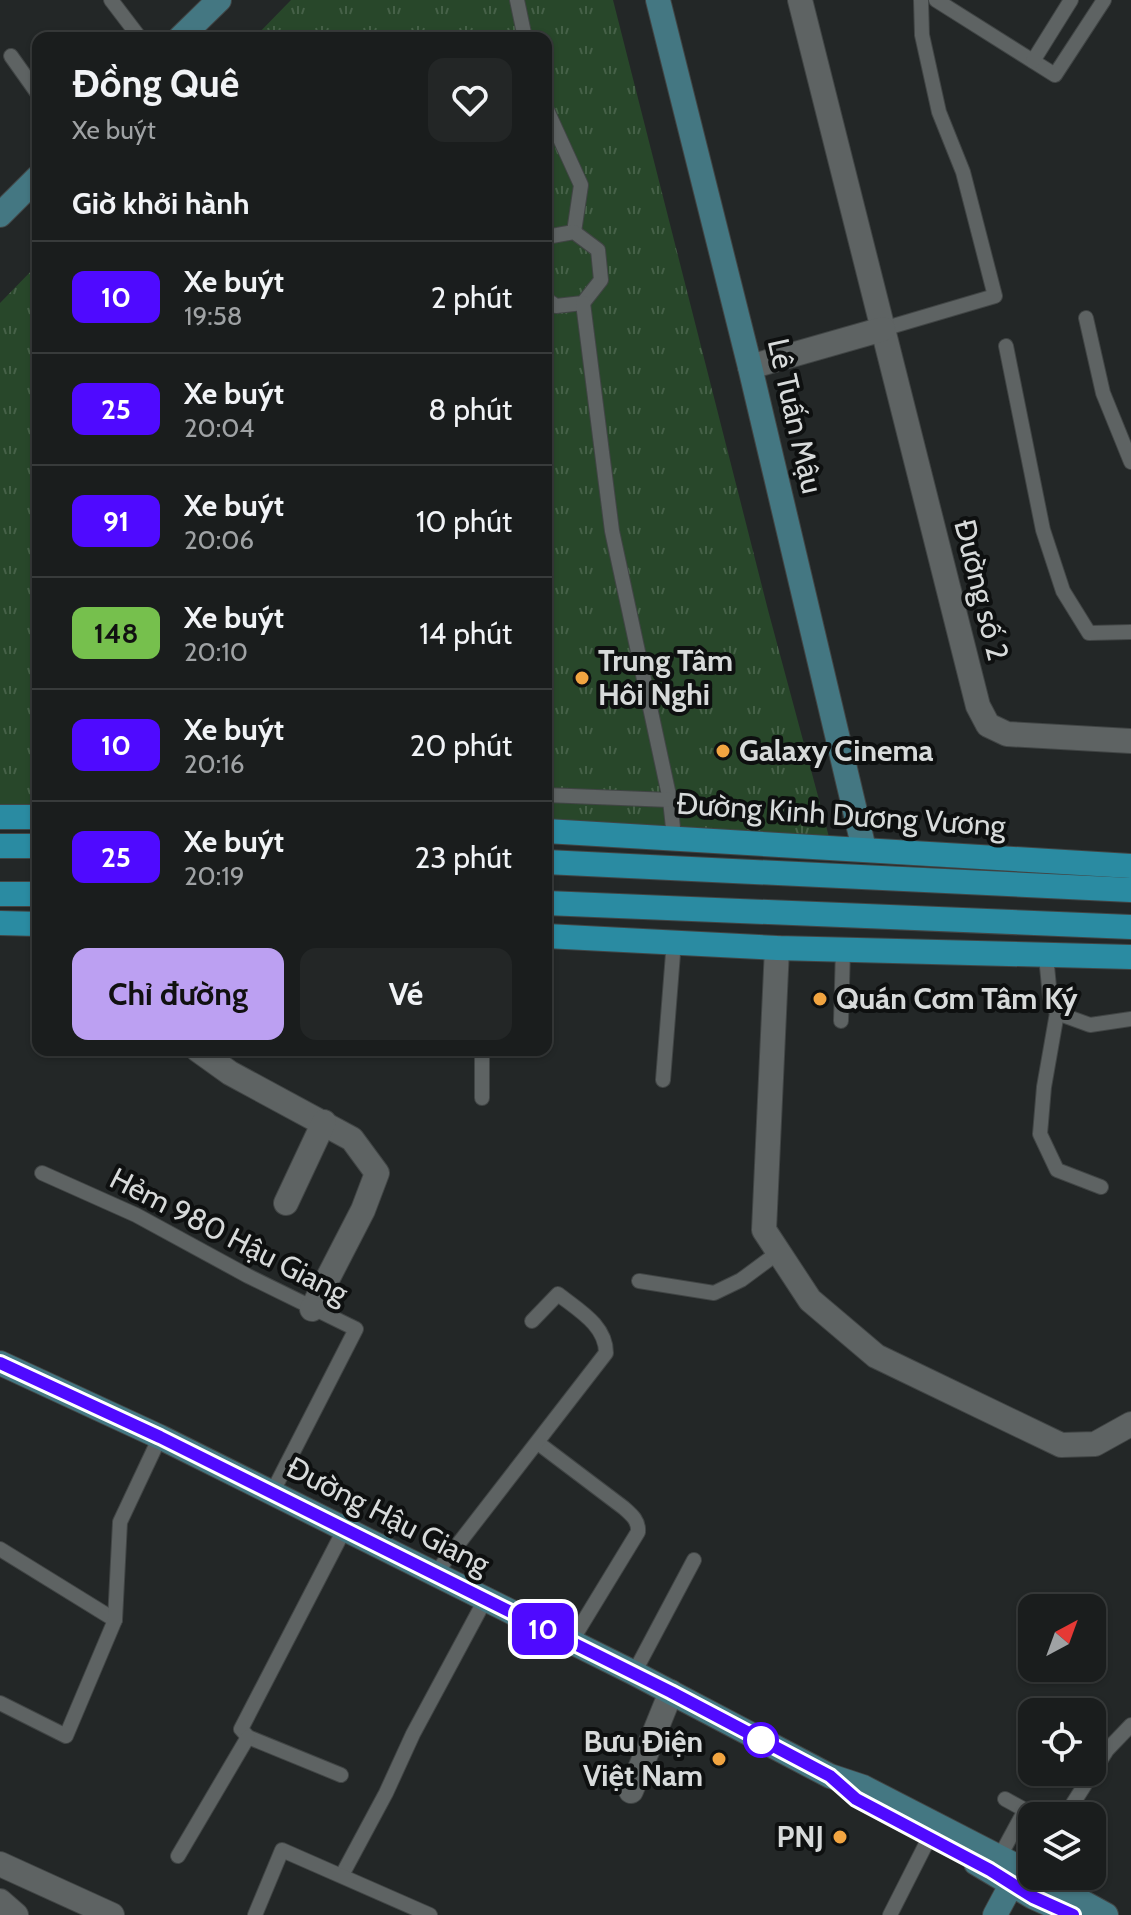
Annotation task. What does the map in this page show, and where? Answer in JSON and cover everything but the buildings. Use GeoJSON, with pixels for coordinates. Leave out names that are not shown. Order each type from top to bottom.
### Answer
{"type":"FeatureCollection","features":[{"type":"Feature","properties":{"kind":"main road"},"geometry":{"type":"LineString","coordinates":[[186,32],[219,0]]}},
{"type":"Feature","properties":{"kind":"main road","name":"Lê Tuấn Mậu"},"geometry":{"type":"LineString","coordinates":[[658,0],[750,367],[864,849]]}},
{"type":"Feature","properties":{"kind":"main road"},"geometry":{"type":"LineString","coordinates":[[0,215],[32,183]]}},
{"type":"Feature","properties":{"kind":"main road"},"geometry":{"type":"LineString","coordinates":[[0,817],[32,817]]}},
{"type":"Feature","properties":{"kind":"main road","name":"Đường Kinh Dương Vương"},"geometry":{"type":"LineString","coordinates":[[552,831],[1131,866]]}},
{"type":"Feature","properties":{"kind":"main road"},"geometry":{"type":"LineString","coordinates":[[674,837],[674,941]]}},
{"type":"Feature","properties":{"kind":"main road"},"geometry":{"type":"LineString","coordinates":[[0,846],[32,846]]}},
{"type":"Feature","properties":{"kind":"main road"},"geometry":{"type":"LineString","coordinates":[[864,849],[871,877]]}},
{"type":"Feature","properties":{"kind":"main road","name":"Đường Kinh Dương Vương"},"geometry":{"type":"LineString","coordinates":[[552,862],[1131,890]]}},
{"type":"Feature","properties":{"kind":"main road"},"geometry":{"type":"LineString","coordinates":[[0,894],[32,894]]}},
{"type":"Feature","properties":{"kind":"main road"},"geometry":{"type":"LineString","coordinates":[[552,903],[1131,927]]}},
{"type":"Feature","properties":{"kind":"main road"},"geometry":{"type":"LineString","coordinates":[[0,923],[32,924]]}},
{"type":"Feature","properties":{"kind":"main road"},"geometry":{"type":"LineString","coordinates":[[552,936],[777,948],[1131,957]]}},
{"type":"Feature","properties":{"kind":"main road","name":"Đường Hậu Giang"},"geometry":{"type":"LineString","coordinates":[[0,1363],[160,1437],[634,1673],[830,1776],[863,1787],[999,1858],[1018,1877]]}},
{"type":"Feature","properties":{"kind":"main road","name":"Đường Hậu Giang"},"geometry":{"type":"LineString","coordinates":[[830,1776],[856,1799],[1018,1882]]}},
{"type":"Feature","properties":{"kind":"main road"},"geometry":{"type":"LineString","coordinates":[[995,1915],[1024,1890]]}},
{"type":"Feature","properties":{"kind":"main road","name":"Đường Hậu Giang"},"geometry":{"type":"LineString","coordinates":[[1033,1890],[1073,1915]]}},
{"type":"Feature","properties":{"kind":"main road","name":"Đường Hậu Giang"},"geometry":{"type":"LineString","coordinates":[[1036,1890],[1106,1915]]}},
{"type":"Feature","properties":{"kind":"street","name":"Đường số 2"},"geometry":{"type":"LineString","coordinates":[[800,0],[978,706],[988,725],[1007,734],[1131,741]]}},
{"type":"Feature","properties":{"kind":"street"},"geometry":{"type":"LineString","coordinates":[[750,367],[883,329]]}},
{"type":"Feature","properties":{"kind":"street"},"geometry":{"type":"LineString","coordinates":[[777,948],[764,1230],[810,1300],[876,1356],[1061,1445],[1095,1444],[1131,1424]]}},
{"type":"Feature","properties":{"kind":"street"},"geometry":{"type":"LineString","coordinates":[[206,1056],[230,1073],[352,1139],[377,1173],[363,1210],[312,1309]]}},
{"type":"Feature","properties":{"kind":"street"},"geometry":{"type":"LineString","coordinates":[[286,1203],[324,1122]]}},
{"type":"Feature","properties":{"kind":"street"},"geometry":{"type":"LineString","coordinates":[[631,1791],[671,1692]]}},
{"type":"Feature","properties":{"kind":"street"},"geometry":{"type":"LineString","coordinates":[[0,1864],[112,1915]]}},
{"type":"Feature","properties":{"kind":"street"},"geometry":{"type":"LineString","coordinates":[[0,1901],[16,1915]]}},
{"type":"Feature","properties":{"kind":"lane"},"geometry":{"type":"LineString","coordinates":[[111,0],[135,32]]}},
{"type":"Feature","properties":{"kind":"lane"},"geometry":{"type":"LineString","coordinates":[[517,0],[524,32]]}},
{"type":"Feature","properties":{"kind":"lane"},"geometry":{"type":"LineString","coordinates":[[883,329],[995,296],[963,172],[939,112],[922,35],[921,0]]}},
{"type":"Feature","properties":{"kind":"lane"},"geometry":{"type":"LineString","coordinates":[[936,0],[1055,75],[1104,0]]}},
{"type":"Feature","properties":{"kind":"lane"},"geometry":{"type":"LineString","coordinates":[[1033,61],[1071,0]]}},
{"type":"Feature","properties":{"kind":"lane"},"geometry":{"type":"LineString","coordinates":[[11,56],[32,86]]}},
{"type":"Feature","properties":{"kind":"lane"},"geometry":{"type":"LineString","coordinates":[[552,121],[581,185],[574,232]]}},
{"type":"Feature","properties":{"kind":"lane"},"geometry":{"type":"LineString","coordinates":[[552,236],[574,232],[598,250],[601,280],[583,303],[612,531],[670,800],[674,837]]}},
{"type":"Feature","properties":{"kind":"lane"},"geometry":{"type":"LineString","coordinates":[[552,303],[556,306],[583,303]]}},
{"type":"Feature","properties":{"kind":"lane"},"geometry":{"type":"LineString","coordinates":[[1086,318],[1103,393],[1131,462]]}},
{"type":"Feature","properties":{"kind":"lane"},"geometry":{"type":"LineString","coordinates":[[1006,346],[1043,530],[1063,591],[1089,633],[1131,632]]}},
{"type":"Feature","properties":{"kind":"lane"},"geometry":{"type":"LineString","coordinates":[[552,795],[670,800]]}},
{"type":"Feature","properties":{"kind":"lane"},"geometry":{"type":"LineString","coordinates":[[663,1080],[674,941]]}},
{"type":"Feature","properties":{"kind":"lane"},"geometry":{"type":"LineString","coordinates":[[841,1021],[843,949]]}},
{"type":"Feature","properties":{"kind":"lane"},"geometry":{"type":"LineString","coordinates":[[1046,956],[1050,997],[1057,1013],[1044,1087],[1040,1134],[1057,1170],[1101,1187]]}},
{"type":"Feature","properties":{"kind":"lane"},"geometry":{"type":"LineString","coordinates":[[1057,1013],[1090,1025],[1131,1019]]}},
{"type":"Feature","properties":{"kind":"lane"},"geometry":{"type":"LineString","coordinates":[[482,1056],[482,1098]]}},
{"type":"Feature","properties":{"kind":"lane","name":"Hẻm 980 Hậu Giang"},"geometry":{"type":"LineString","coordinates":[[42,1173],[136,1215],[312,1309],[356,1329],[272,1493]]}},
{"type":"Feature","properties":{"kind":"lane"},"geometry":{"type":"LineString","coordinates":[[639,1281],[714,1293],[741,1280],[779,1252]]}},
{"type":"Feature","properties":{"kind":"lane"},"geometry":{"type":"LineString","coordinates":[[435,1574],[606,1353],[605,1339],[595,1324],[558,1294],[532,1321]]}},
{"type":"Feature","properties":{"kind":"lane"},"geometry":{"type":"LineString","coordinates":[[0,1703],[66,1736],[115,1620],[120,1522],[160,1437]]}},
{"type":"Feature","properties":{"kind":"lane"},"geometry":{"type":"LineString","coordinates":[[538,1443],[635,1517],[638,1527],[638,1532],[571,1642]]}},
{"type":"Feature","properties":{"kind":"lane"},"geometry":{"type":"LineString","coordinates":[[341,1775],[248,1737],[241,1729],[344,1530]]}},
{"type":"Feature","properties":{"kind":"lane"},"geometry":{"type":"LineString","coordinates":[[0,1549],[115,1620]]}},
{"type":"Feature","properties":{"kind":"lane"},"geometry":{"type":"LineString","coordinates":[[634,1673],[694,1560]]}},
{"type":"Feature","properties":{"kind":"lane"},"geometry":{"type":"LineString","coordinates":[[342,1875],[485,1600]]}},
{"type":"Feature","properties":{"kind":"lane"},"geometry":{"type":"LineString","coordinates":[[1074,1802],[1107,1750],[1131,1725]]}},
{"type":"Feature","properties":{"kind":"lane"},"geometry":{"type":"LineString","coordinates":[[178,1856],[248,1737]]}},
{"type":"Feature","properties":{"kind":"lane"},"geometry":{"type":"LineString","coordinates":[[999,1858],[1025,1810],[1005,1799]]}},
{"type":"Feature","properties":{"kind":"lane"},"geometry":{"type":"LineString","coordinates":[[890,1915],[929,1838]]}},
{"type":"Feature","properties":{"kind":"lane"},"geometry":{"type":"LineString","coordinates":[[255,1915],[282,1850],[430,1915]]}},
{"type":"Feature","properties":{"kind":"green space"},"geometry":{"type":"Polygon","coordinates":[[[291,0],[613,0],[829,837],[552,827],[552,32],[260,32],[291,0]]]}},
{"type":"Feature","properties":{"kind":"green space"},"geometry":{"type":"Polygon","coordinates":[[[32,270],[32,810],[0,809],[0,303],[32,270]]]}},
{"type":"Feature","properties":{"kind":"bus line","name":"10"},"geometry":{"type":"LineString","coordinates":[[0,1363],[160,1437],[671,1692],[830,1776],[856,1799],[990,1870],[1011,1885],[1073,1915]]}},
{"type":"Feature","properties":{"kind":"place","name":"Trung Tâm Hôi Nghi"},"geometry":{"type":"Point","coordinates":[582,678]}},
{"type":"Feature","properties":{"kind":"place","name":"Galaxy Cinema"},"geometry":{"type":"Point","coordinates":[723,751]}},
{"type":"Feature","properties":{"kind":"place","name":"Quán Cơm Tâm Ký"},"geometry":{"type":"Point","coordinates":[820,999]}},
{"type":"Feature","properties":{"kind":"place","name":"Bưu Điện Việt Nam"},"geometry":{"type":"Point","coordinates":[719,1759]}},
{"type":"Feature","properties":{"kind":"place","name":"PNJ"},"geometry":{"type":"Point","coordinates":[840,1837]}}]}
